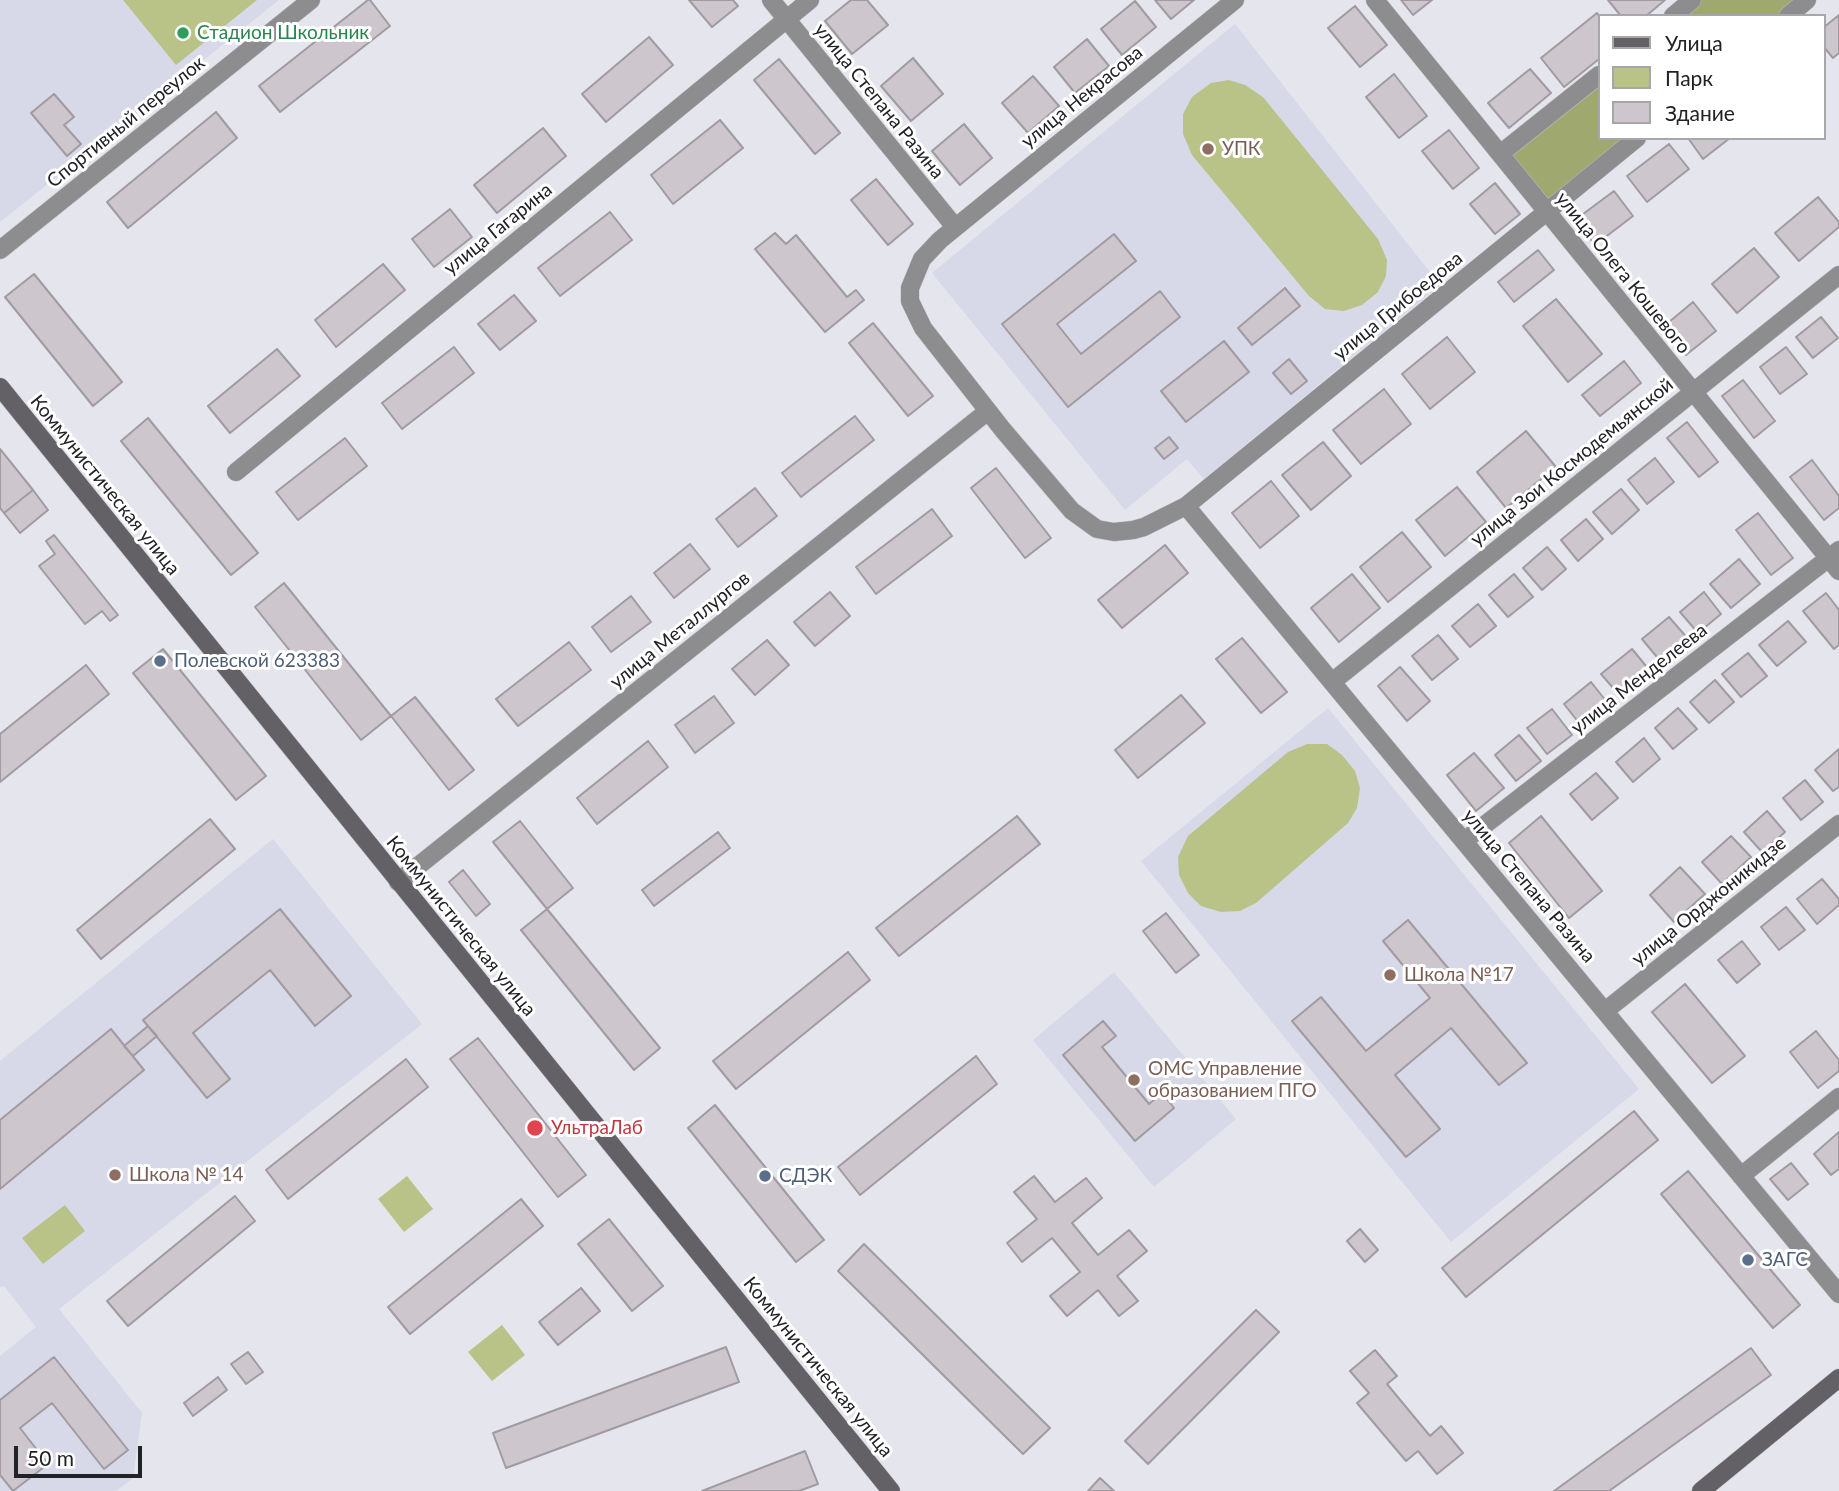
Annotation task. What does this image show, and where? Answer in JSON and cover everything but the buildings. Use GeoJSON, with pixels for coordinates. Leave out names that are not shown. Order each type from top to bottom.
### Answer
{"type":"FeatureCollection","features":[{"type":"Feature","properties":{"kind":"street","name":"Спортивный переулок"},"geometry":{"type":"LineString","coordinates":[[0,250],[311,0]]}},
{"type":"Feature","properties":{"kind":"street","name":"улица Степана Разина"},"geometry":{"type":"LineString","coordinates":[[771,0],[955,228]]}},
{"type":"Feature","properties":{"kind":"street","name":"улица Гагарина"},"geometry":{"type":"LineString","coordinates":[[236,472],[810,0]]}},
{"type":"Feature","properties":{"kind":"street","name":"улица Некрасова"},"geometry":{"type":"LineString","coordinates":[[988,411],[923,328],[910,301],[910,288],[922,259],[955,228],[1235,0]]}},
{"type":"Feature","properties":{"kind":"street","name":"улица Олега Кошевого"},"geometry":{"type":"LineString","coordinates":[[1375,0],[1693,392],[1836,560]]}},
{"type":"Feature","properties":{"kind":"street"},"geometry":{"type":"LineString","coordinates":[[1675,14],[1692,0]]}},
{"type":"Feature","properties":{"kind":"street"},"geometry":{"type":"LineString","coordinates":[[1790,14],[1807,0]]}},
{"type":"Feature","properties":{"kind":"street"},"geometry":{"type":"LineString","coordinates":[[1500,154],[1598,76]]}},
{"type":"Feature","properties":{"kind":"street","name":"улица Грибоедова"},"geometry":{"type":"LineString","coordinates":[[988,411],[1072,511],[1097,529],[1114,532],[1133,530],[1186,506],[1635,140]]}},
{"type":"Feature","properties":{"kind":"street","name":"улица Зои Космодемьянской"},"geometry":{"type":"LineString","coordinates":[[1332,682],[1839,275]]}},
{"type":"Feature","properties":{"kind":"street","name":"Коммунистическая улица"},"geometry":{"type":"LineString","coordinates":[[0,387],[891,1491]]}},
{"type":"Feature","properties":{"kind":"street","name":"улица Металлургов"},"geometry":{"type":"LineString","coordinates":[[398,882],[988,411]]}},
{"type":"Feature","properties":{"kind":"street","name":"улица Степана Разина"},"geometry":{"type":"LineString","coordinates":[[1186,506],[1839,1294]]}},
{"type":"Feature","properties":{"kind":"street","name":"улица Менделеева"},"geometry":{"type":"LineString","coordinates":[[1464,841],[1836,560]]}},
{"type":"Feature","properties":{"kind":"street","name":"улица Орджоникидзе"},"geometry":{"type":"LineString","coordinates":[[1605,1011],[1839,824]]}},
{"type":"Feature","properties":{"kind":"street"},"geometry":{"type":"LineString","coordinates":[[1741,1176],[1839,1097]]}},
{"type":"Feature","properties":{"kind":"street"},"geometry":{"type":"LineString","coordinates":[[1700,1491],[1839,1378]]}},
{"type":"Feature","properties":{"kind":"shaded area"},"geometry":{"type":"Polygon","coordinates":[[[0,0],[279,0],[0,222],[0,0]]]}},
{"type":"Feature","properties":{"kind":"shaded area","name":"УПК"},"geometry":{"type":"Polygon","coordinates":[[[1235,24],[1440,285],[1204,479],[1187,459],[1125,510],[932,273],[1235,24]]]}},
{"type":"Feature","properties":{"kind":"shaded area","name":"Школа №17"},"geometry":{"type":"Polygon","coordinates":[[[1328,708],[1639,1089],[1451,1242],[1141,861],[1328,708]]]}},
{"type":"Feature","properties":{"kind":"shaded area","name":"Школа № 14"},"geometry":{"type":"Polygon","coordinates":[[[273,839],[422,1024],[59,1309],[142,1413],[133,1478],[116,1491],[0,1491],[0,1356],[36,1327],[4,1286],[0,1287],[0,1061],[273,839]]]}},
{"type":"Feature","properties":{"kind":"shaded area","name":"ОМС Управление образованием ПГО"},"geometry":{"type":"Polygon","coordinates":[[[1114,972],[1236,1119],[1154,1187],[1033,1040],[1114,972]]]}},
{"type":"Feature","properties":{"kind":"green space","name":"Стадион Школьник"},"geometry":{"type":"Polygon","coordinates":[[[123,0],[257,0],[176,65],[123,0]]]}},
{"type":"Feature","properties":{"kind":"green space"},"geometry":{"type":"Polygon","coordinates":[[[1699,0],[1801,0],[1784,14],[1682,14],[1699,0]]]}},
{"type":"Feature","properties":{"kind":"green space"},"geometry":{"type":"Polygon","coordinates":[[[1229,80],[1245,85],[1263,97],[1378,239],[1387,260],[1386,276],[1378,292],[1362,305],[1344,311],[1325,309],[1309,296],[1192,155],[1183,134],[1183,114],[1192,97],[1211,83],[1229,80]]]}},
{"type":"Feature","properties":{"kind":"green space"},"geometry":{"type":"Polygon","coordinates":[[[1598,81],[1598,140],[1628,140],[1548,204],[1507,154],[1598,81]]]}},
{"type":"Feature","properties":{"kind":"green space"},"geometry":{"type":"Polygon","coordinates":[[[1307,744],[1327,744],[1342,755],[1355,771],[1360,788],[1357,808],[1348,823],[1256,903],[1240,911],[1221,912],[1201,906],[1188,893],[1179,875],[1178,857],[1188,836],[1288,752],[1307,744]]]}},
{"type":"Feature","properties":{"kind":"green space"},"geometry":{"type":"Polygon","coordinates":[[[407,1176],[433,1209],[404,1232],[378,1199],[407,1176]]]}},
{"type":"Feature","properties":{"kind":"green space"},"geometry":{"type":"Polygon","coordinates":[[[65,1205],[85,1231],[43,1264],[22,1238],[65,1205]]]}},
{"type":"Feature","properties":{"kind":"green space"},"geometry":{"type":"Polygon","coordinates":[[[502,1325],[525,1355],[492,1381],[468,1352],[502,1325]]]}},
{"type":"Feature","properties":{"kind":"place","name":"Стадион Школьник"},"geometry":{"type":"Point","coordinates":[183,33]}},
{"type":"Feature","properties":{"kind":"place","name":"УПК"},"geometry":{"type":"Point","coordinates":[1208,149]}},
{"type":"Feature","properties":{"kind":"place","name":"Полевской 623383"},"geometry":{"type":"Point","coordinates":[160,661]}},
{"type":"Feature","properties":{"kind":"place","name":"Школа №17"},"geometry":{"type":"Point","coordinates":[1390,975]}},
{"type":"Feature","properties":{"kind":"place","name":"ОМС Управление образованием ПГО"},"geometry":{"type":"Point","coordinates":[1134,1080]}},
{"type":"Feature","properties":{"kind":"place","name":"УльтраЛаб"},"geometry":{"type":"Point","coordinates":[535,1128]}},
{"type":"Feature","properties":{"kind":"place","name":"Школа № 14"},"geometry":{"type":"Point","coordinates":[115,1175]}},
{"type":"Feature","properties":{"kind":"place","name":"СДЭК"},"geometry":{"type":"Point","coordinates":[765,1176]}},
{"type":"Feature","properties":{"kind":"place","name":"ЗАГС"},"geometry":{"type":"Point","coordinates":[1748,1260]}}]}
